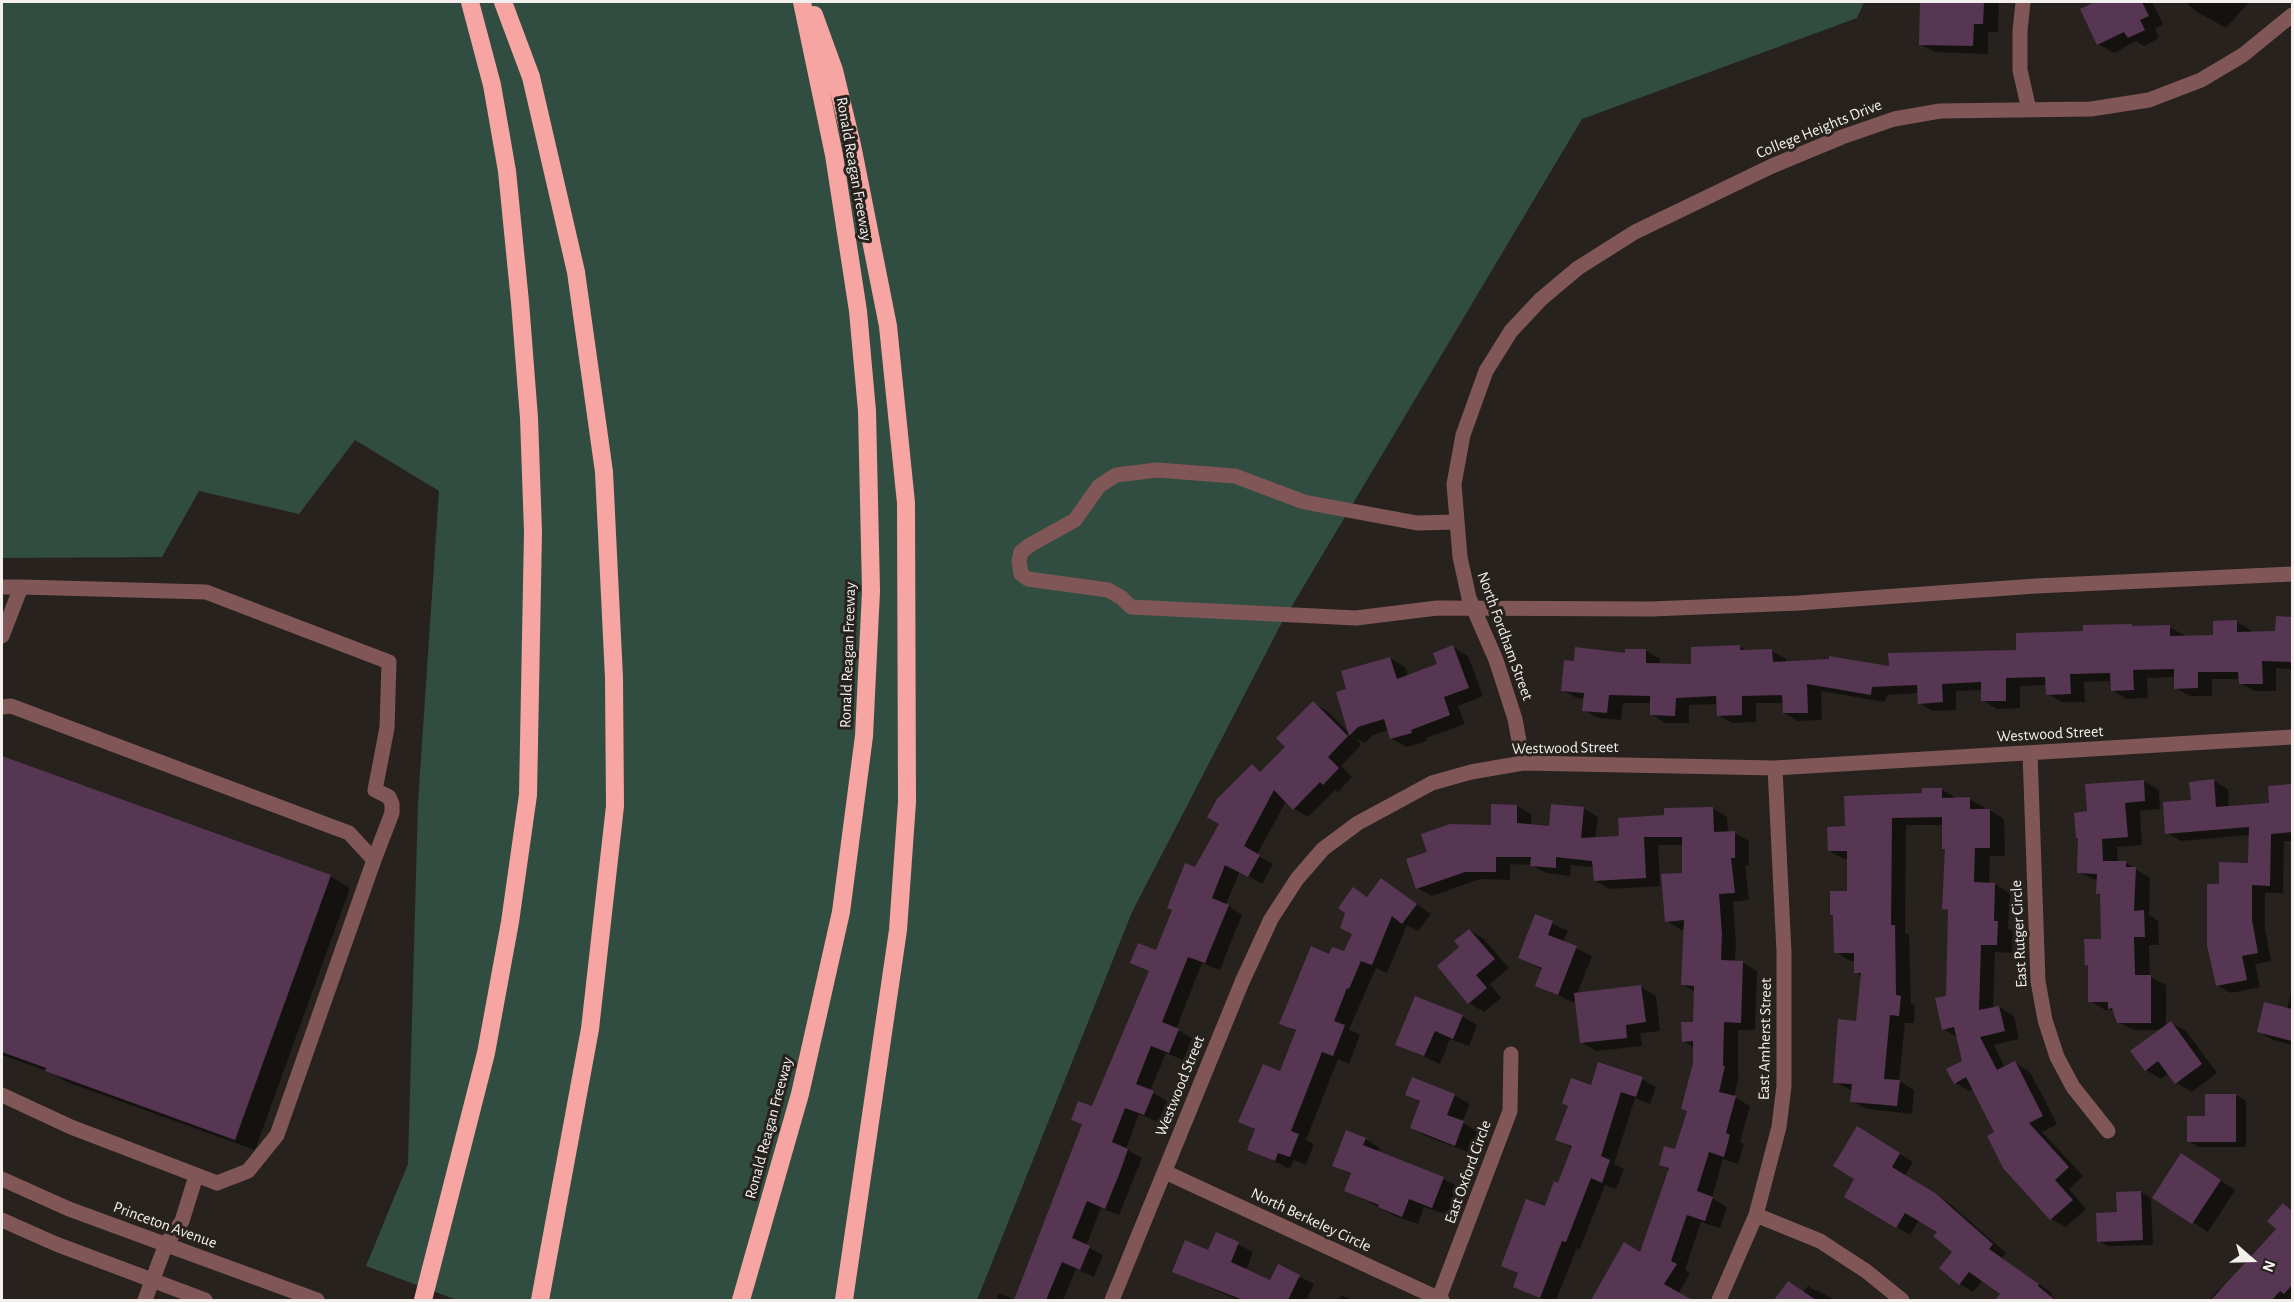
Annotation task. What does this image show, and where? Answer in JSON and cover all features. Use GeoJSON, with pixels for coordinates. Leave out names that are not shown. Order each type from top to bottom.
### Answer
{"type":"FeatureCollection","features":[{"type":"Feature","properties":{"kind":"highway"},"geometry":{"type":"LineString","coordinates":[[423,1300],[486,1053],[510,922],[528,795],[533,532],[520,302],[505,161],[492,85],[470,2]]}},
{"type":"Feature","properties":{"kind":"highway"},"geometry":{"type":"LineString","coordinates":[[503,2],[531,77],[576,272],[604,472],[614,678],[615,806],[590,1029],[541,1299]]}},
{"type":"Feature","properties":{"kind":"highway","name":"Ronald Reagan Freeway"},"geometry":{"type":"LineString","coordinates":[[741,1300],[800,1094],[841,912],[864,736],[870,614],[867,411],[858,311],[834,155],[802,2]]}},
{"type":"Feature","properties":{"kind":"highway"},"geometry":{"type":"LineString","coordinates":[[810,2],[834,70],[852,145],[888,326],[906,503],[907,802],[899,918],[844,1300]]}},
{"type":"Feature","properties":{"kind":"street"},"geometry":{"type":"LineString","coordinates":[[2023,2],[2020,70],[2029,110]]}},
{"type":"Feature","properties":{"kind":"street","name":"College Heights Drive"},"geometry":{"type":"LineString","coordinates":[[1470,415],[1486,371],[1511,331],[1541,299],[1578,268],[1635,232],[1772,166],[1842,137],[1894,119],[1940,111],[2091,109],[2149,100],[2200,80],[2243,55],[2292,15]]}},
{"type":"Feature","properties":{"kind":"street","name":"North Fordham Street"},"geometry":{"type":"LineString","coordinates":[[1470,415],[1463,435],[1454,484],[1455,522],[1460,557],[1473,608],[1497,660],[1515,719],[1523,763]]}},
{"type":"Feature","properties":{"kind":"street"},"geometry":{"type":"LineString","coordinates":[[1455,522],[1417,523],[1304,502],[1235,476],[1157,470],[1116,475],[1099,486],[1075,520],[1030,545],[1021,552],[1019,561],[1021,574],[1028,579],[1108,590],[1122,598],[1131,607],[1356,618],[1437,608],[1651,609],[1799,603],[2036,586],[2292,574]]}},
{"type":"Feature","properties":{"kind":"street"},"geometry":{"type":"LineString","coordinates":[[2,636],[21,586]]}},
{"type":"Feature","properties":{"kind":"street"},"geometry":{"type":"LineString","coordinates":[[2,587],[206,592],[389,662],[387,728],[375,790],[389,797],[392,804],[392,813],[277,1135],[248,1171],[217,1183],[71,1127],[2,1095]]}},
{"type":"Feature","properties":{"kind":"street"},"geometry":{"type":"LineString","coordinates":[[2,707],[11,706],[349,833],[374,860]]}},
{"type":"Feature","properties":{"kind":"street","name":"Westwood Street"},"geometry":{"type":"LineString","coordinates":[[1112,1300],[1242,982],[1271,919],[1297,879],[1323,849],[1358,823],[1432,783],[1471,772],[1523,763],[1775,768],[2292,737]]}},
{"type":"Feature","properties":{"kind":"street","name":"East Rutger Circle"},"geometry":{"type":"LineString","coordinates":[[2030,753],[2038,981],[2045,1020],[2056,1057],[2073,1087],[2108,1131]]}},
{"type":"Feature","properties":{"kind":"street","name":"East Amherst Street"},"geometry":{"type":"LineString","coordinates":[[1719,1300],[1756,1215],[1779,1126],[1784,1086],[1784,952],[1775,768]]}},
{"type":"Feature","properties":{"kind":"street","name":"East Oxford Circle"},"geometry":{"type":"LineString","coordinates":[[1440,1299],[1510,1111],[1510,1054]]}},
{"type":"Feature","properties":{"kind":"street","name":"North Berkeley Circle"},"geometry":{"type":"LineString","coordinates":[[1165,1172],[1440,1299]]}},
{"type":"Feature","properties":{"kind":"street"},"geometry":{"type":"LineString","coordinates":[[145,1300],[166,1244],[182,1221],[196,1176]]}},
{"type":"Feature","properties":{"kind":"street","name":"Princeton Avenue"},"geometry":{"type":"LineString","coordinates":[[2,1179],[69,1209],[318,1300]]}},
{"type":"Feature","properties":{"kind":"street"},"geometry":{"type":"LineString","coordinates":[[1756,1215],[1820,1241],[1866,1271],[1902,1300]]}},
{"type":"Feature","properties":{"kind":"street"},"geometry":{"type":"LineString","coordinates":[[2,1220],[56,1244],[205,1300]]}},
{"type":"Feature","properties":{"kind":"green space"},"geometry":{"type":"Polygon","coordinates":[[[2,2],[1864,2],[1857,18],[1582,119],[1280,626],[1132,912],[977,1300],[457,1300],[366,1266],[408,1164],[418,803],[439,491],[355,440],[299,514],[199,491],[162,557],[2,558],[2,2]]]}},
{"type":"Feature","properties":{"kind":"building"},"geometry":{"type":"Polygon","coordinates":[[[1920,2],[1984,2],[1983,24],[1974,24],[1973,46],[1919,45],[1920,2]]]}},
{"type":"Feature","properties":{"kind":"building"},"geometry":{"type":"Polygon","coordinates":[[[2095,2],[2142,2],[2149,16],[2140,20],[2145,30],[2128,38],[2124,32],[2097,45],[2080,9],[2095,2]]]}},
{"type":"Feature","properties":{"kind":"building"},"geometry":{"type":"Polygon","coordinates":[[[2276,616],[2292,617],[2292,662],[2262,661],[2263,684],[2239,684],[2238,672],[2198,672],[2198,688],[2174,689],[2174,669],[2133,670],[2134,690],[2111,691],[2110,673],[2070,674],[2071,694],[2046,695],[2045,677],[2006,678],[2006,701],[1981,701],[1981,682],[1942,684],[1943,702],[1918,704],[1917,685],[1872,687],[1871,695],[1807,684],[1808,713],[1783,713],[1782,695],[1742,696],[1742,715],[1717,716],[1716,696],[1676,698],[1675,716],[1650,715],[1650,696],[1609,695],[1607,713],[1582,711],[1584,693],[1561,691],[1564,660],[1574,661],[1575,647],[1625,653],[1625,649],[1646,649],[1646,663],[1691,664],[1691,647],[1740,645],[1740,650],[1772,649],[1773,662],[1829,659],[1829,656],[1889,666],[1888,653],[2016,650],[2016,633],[2083,631],[2083,625],[2132,624],[2132,626],[2170,625],[2170,636],[2213,635],[2213,621],[2237,620],[2237,632],[2275,631],[2276,616]]]}},
{"type":"Feature","properties":{"kind":"building"},"geometry":{"type":"Polygon","coordinates":[[[1453,645],[1469,688],[1444,697],[1450,715],[1411,730],[1412,733],[1390,739],[1384,719],[1358,727],[1349,736],[1336,692],[1346,689],[1341,671],[1390,657],[1397,679],[1437,664],[1433,653],[1453,645]]]}},
{"type":"Feature","properties":{"kind":"building"},"geometry":{"type":"Polygon","coordinates":[[[1313,701],[1348,736],[1328,757],[1339,768],[1323,785],[1320,782],[1293,810],[1274,790],[1244,846],[1260,855],[1248,877],[1225,865],[1212,898],[1229,905],[1205,963],[1188,957],[1162,1022],[1179,1029],[1169,1053],[1151,1046],[1136,1084],[1154,1091],[1144,1115],[1125,1108],[1112,1142],[1128,1149],[1105,1209],[1087,1201],[1072,1238],[1090,1246],[1080,1270],[1062,1262],[1046,1300],[1014,1300],[1082,1124],[1071,1120],[1078,1101],[1092,1106],[1149,971],[1130,963],[1138,943],[1156,950],[1172,910],[1167,908],[1185,863],[1195,867],[1219,824],[1207,817],[1217,799],[1252,764],[1260,772],[1285,747],[1276,738],[1313,701]]]}},
{"type":"Feature","properties":{"kind":"building"},"geometry":{"type":"Polygon","coordinates":[[[2,756],[331,875],[235,1140],[45,1071],[46,1068],[2,1052],[2,756]]]}},
{"type":"Feature","properties":{"kind":"building"},"geometry":{"type":"Polygon","coordinates":[[[2214,779],[2216,807],[2269,803],[2268,786],[2292,784],[2292,832],[2271,834],[2270,886],[2252,885],[2252,920],[2258,953],[2242,956],[2247,980],[2216,986],[2207,945],[2207,884],[2219,884],[2219,862],[2248,863],[2249,827],[2165,834],[2163,802],[2191,800],[2189,782],[2214,779]]]}},
{"type":"Feature","properties":{"kind":"building"},"geometry":{"type":"Polygon","coordinates":[[[2144,780],[2145,801],[2125,803],[2128,837],[2102,839],[2103,861],[2126,861],[2126,867],[2136,867],[2134,911],[2144,910],[2145,937],[2134,937],[2135,975],[2151,975],[2151,1023],[2117,1023],[2112,1008],[2108,1009],[2108,1002],[2088,1002],[2088,965],[2085,966],[2084,939],[2101,939],[2100,894],[2096,894],[2097,874],[2077,873],[2078,838],[2076,838],[2074,813],[2087,811],[2085,784],[2144,780]]]}},
{"type":"Feature","properties":{"kind":"building"},"geometry":{"type":"Polygon","coordinates":[[[1922,788],[1942,788],[1942,798],[1970,797],[1970,809],[1990,809],[1990,848],[1975,848],[1974,882],[1995,883],[1994,921],[1998,921],[1997,945],[1981,945],[1979,1010],[1999,1006],[2005,1031],[1980,1037],[1997,1070],[2015,1061],[2043,1116],[2029,1123],[2069,1167],[2055,1180],[2073,1200],[2050,1220],[2003,1168],[1987,1136],[1994,1132],[1966,1077],[1954,1084],[1946,1069],[1962,1061],[1954,1027],[1942,1030],[1935,998],[1946,996],[1948,910],[1942,909],[1945,849],[1942,849],[1942,817],[1892,818],[1891,925],[1895,925],[1896,995],[1901,996],[1899,1016],[1890,1015],[1884,1079],[1900,1080],[1897,1106],[1850,1102],[1852,1084],[1833,1083],[1838,1019],[1856,1021],[1861,973],[1854,973],[1854,953],[1834,953],[1830,891],[1847,891],[1847,851],[1828,851],[1827,827],[1845,826],[1844,796],[1922,793],[1922,788]]]}},
{"type":"Feature","properties":{"kind":"building"},"geometry":{"type":"Polygon","coordinates":[[[1491,804],[1517,805],[1517,823],[1549,826],[1551,804],[1584,807],[1581,838],[1619,836],[1618,818],[1664,815],[1664,808],[1713,807],[1714,832],[1735,831],[1735,858],[1731,858],[1735,893],[1719,894],[1721,960],[1743,961],[1741,1023],[1724,1022],[1723,1066],[1725,1066],[1719,1092],[1736,1096],[1726,1133],[1730,1135],[1724,1157],[1709,1152],[1697,1191],[1713,1197],[1705,1221],[1687,1215],[1671,1261],[1677,1264],[1664,1284],[1692,1300],[1591,1300],[1624,1242],[1640,1252],[1669,1168],[1659,1165],[1664,1146],[1675,1149],[1687,1111],[1681,1109],[1693,1063],[1693,1041],[1682,1042],[1681,1022],[1693,1022],[1694,986],[1681,985],[1684,920],[1665,922],[1661,874],[1682,873],[1682,837],[1644,837],[1646,878],[1594,881],[1592,861],[1556,857],[1556,868],[1530,866],[1531,857],[1496,857],[1496,872],[1465,872],[1416,889],[1406,859],[1427,852],[1421,834],[1450,824],[1491,825],[1491,804]]]}},
{"type":"Feature","properties":{"kind":"building"},"geometry":{"type":"Polygon","coordinates":[[[1381,878],[1417,904],[1402,924],[1392,916],[1372,965],[1361,961],[1349,989],[1347,988],[1334,1021],[1345,1025],[1333,1056],[1322,1052],[1291,1131],[1299,1134],[1290,1157],[1278,1153],[1275,1161],[1247,1150],[1255,1129],[1238,1122],[1263,1064],[1280,1071],[1296,1030],[1279,1024],[1311,946],[1329,954],[1332,947],[1344,951],[1352,934],[1340,928],[1345,913],[1338,908],[1353,887],[1367,897],[1381,878]]]}},
{"type":"Feature","properties":{"kind":"building"},"geometry":{"type":"Polygon","coordinates":[[[1535,914],[1553,921],[1548,935],[1577,946],[1558,995],[1535,986],[1542,968],[1518,958],[1535,914]]]}},
{"type":"Feature","properties":{"kind":"building"},"geometry":{"type":"Polygon","coordinates":[[[1469,929],[1495,959],[1476,975],[1487,988],[1468,1004],[1437,966],[1459,947],[1454,941],[1469,929]]]}},
{"type":"Feature","properties":{"kind":"building"},"geometry":{"type":"Polygon","coordinates":[[[1641,985],[1646,1022],[1626,1025],[1627,1038],[1580,1043],[1574,993],[1641,985]]]}},
{"type":"Feature","properties":{"kind":"building"},"geometry":{"type":"Polygon","coordinates":[[[1415,996],[1463,1015],[1453,1039],[1435,1031],[1424,1056],[1395,1045],[1415,996]]]}},
{"type":"Feature","properties":{"kind":"building"},"geometry":{"type":"Polygon","coordinates":[[[2264,1002],[2292,1009],[2292,1041],[2257,1032],[2264,1002]]]}},
{"type":"Feature","properties":{"kind":"building"},"geometry":{"type":"Polygon","coordinates":[[[2171,1021],[2202,1064],[2175,1084],[2158,1061],[2145,1071],[2130,1051],[2171,1021]]]}},
{"type":"Feature","properties":{"kind":"building"},"geometry":{"type":"Polygon","coordinates":[[[1598,1062],[1643,1077],[1636,1097],[1621,1092],[1601,1156],[1610,1160],[1602,1183],[1591,1178],[1566,1242],[1562,1241],[1540,1298],[1513,1287],[1518,1273],[1501,1266],[1526,1199],[1545,1206],[1554,1181],[1558,1183],[1572,1146],[1555,1140],[1568,1106],[1562,1103],[1571,1078],[1591,1085],[1598,1062]]]}},
{"type":"Feature","properties":{"kind":"building"},"geometry":{"type":"Polygon","coordinates":[[[1412,1077],[1455,1094],[1447,1115],[1464,1121],[1455,1146],[1410,1128],[1420,1101],[1405,1095],[1412,1077]]]}},
{"type":"Feature","properties":{"kind":"building"},"geometry":{"type":"Polygon","coordinates":[[[2205,1094],[2236,1094],[2236,1142],[2187,1142],[2187,1116],[2205,1116],[2205,1094]]]}},
{"type":"Feature","properties":{"kind":"building"},"geometry":{"type":"Polygon","coordinates":[[[1857,1126],[1900,1153],[1892,1167],[1935,1193],[1993,1244],[1989,1249],[2039,1284],[2038,1286],[2055,1300],[1995,1300],[2000,1294],[1969,1272],[1959,1285],[1939,1268],[1952,1252],[1933,1236],[1937,1232],[1905,1213],[1896,1228],[1844,1197],[1854,1179],[1833,1166],[1857,1126]]]}},
{"type":"Feature","properties":{"kind":"building"},"geometry":{"type":"Polygon","coordinates":[[[1346,1130],[1366,1138],[1363,1145],[1444,1177],[1432,1208],[1409,1199],[1402,1217],[1344,1191],[1351,1173],[1332,1166],[1346,1130]]]}},
{"type":"Feature","properties":{"kind":"building"},"geometry":{"type":"Polygon","coordinates":[[[2181,1153],[2221,1180],[2192,1224],[2152,1198],[2181,1153]]]}},
{"type":"Feature","properties":{"kind":"building"},"geometry":{"type":"Polygon","coordinates":[[[2141,1191],[2143,1240],[2097,1242],[2096,1213],[2117,1212],[2116,1192],[2141,1191]]]}},
{"type":"Feature","properties":{"kind":"building"},"geometry":{"type":"Polygon","coordinates":[[[2283,1203],[2292,1211],[2292,1285],[2284,1294],[2280,1291],[2272,1300],[2211,1300],[2276,1229],[2267,1221],[2283,1203]]]}},
{"type":"Feature","properties":{"kind":"building"},"geometry":{"type":"Polygon","coordinates":[[[1216,1232],[1239,1242],[1231,1262],[1270,1280],[1278,1264],[1300,1275],[1288,1300],[1243,1300],[1172,1272],[1185,1240],[1208,1250],[1216,1232]]]}},
{"type":"Feature","properties":{"kind":"building"},"geometry":{"type":"Polygon","coordinates":[[[1788,1281],[1816,1300],[1774,1300],[1788,1281]]]}}]}
